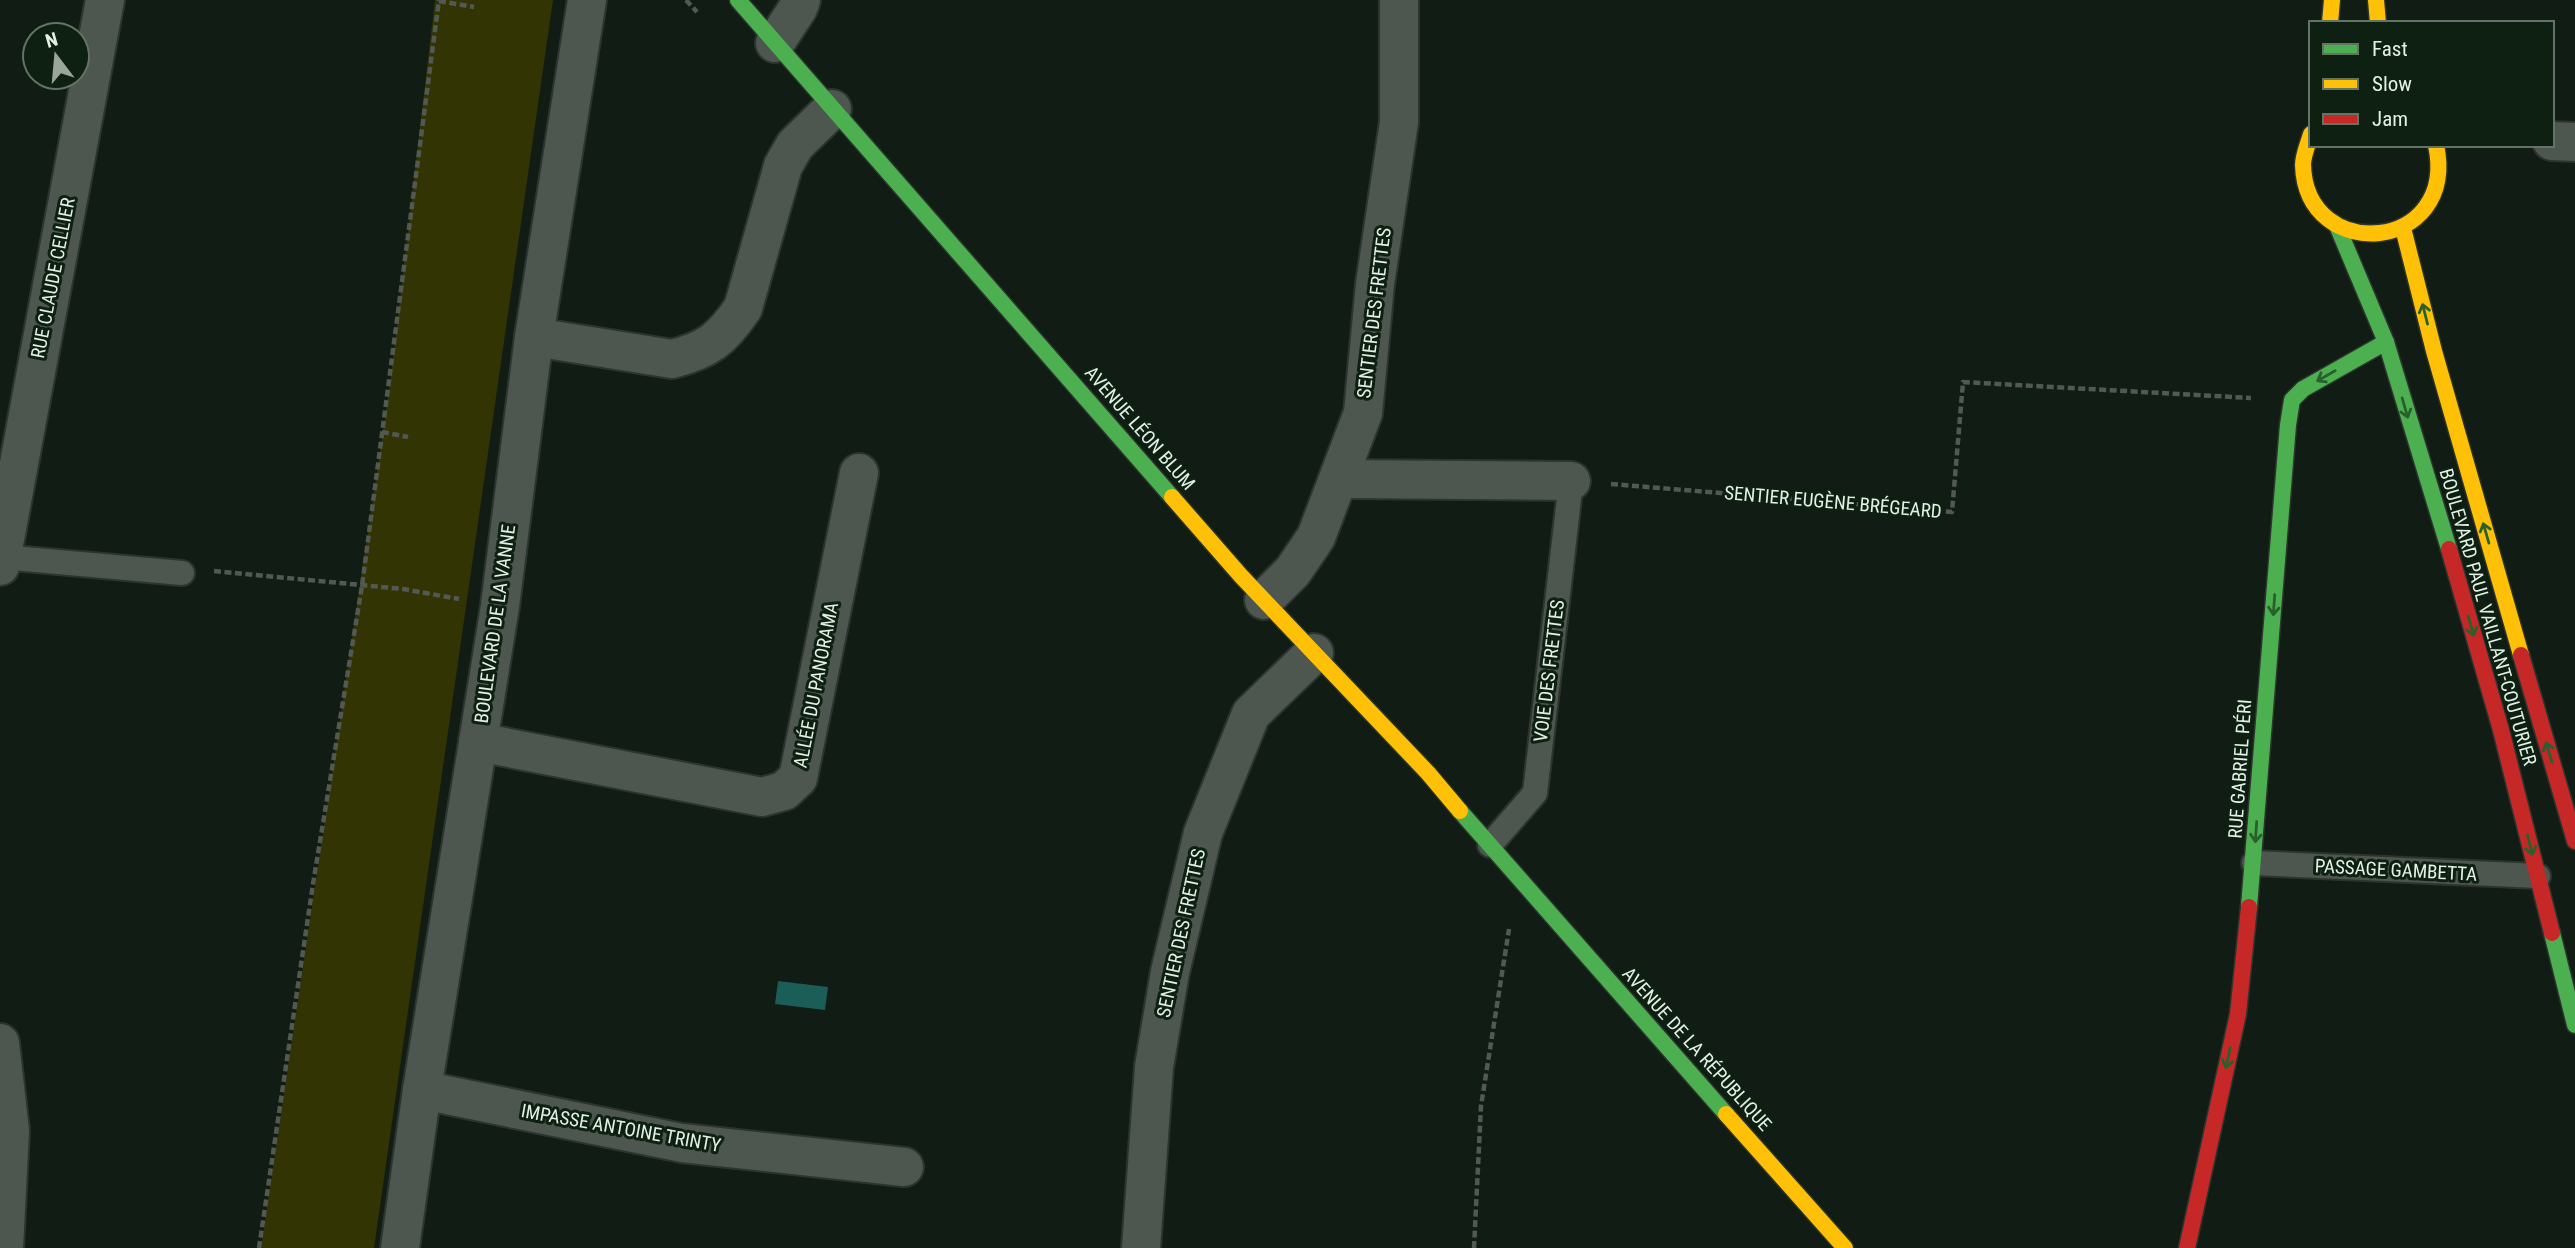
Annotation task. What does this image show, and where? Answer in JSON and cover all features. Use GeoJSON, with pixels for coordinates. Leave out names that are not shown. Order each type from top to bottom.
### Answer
{"type":"FeatureCollection","features":[{"type":"Feature","properties":{"kind":"main road","name":"AVENUE LÉON BLUM"},"geometry":{"type":"LineString","coordinates":[[737,0],[1264,600],[1428,773],[1517,878]]}},
{"type":"Feature","properties":{"kind":"main road"},"geometry":{"type":"LineString","coordinates":[[2330,21],[2332,0]]}},
{"type":"Feature","properties":{"kind":"main road"},"geometry":{"type":"LineString","coordinates":[[2376,0],[2378,21]]}},
{"type":"Feature","properties":{"kind":"main road"},"geometry":{"type":"LineString","coordinates":[[2309,138],[2302,167],[2307,193],[2320,213],[2339,228],[2361,235],[2385,234],[2403,228],[2422,213],[2435,193],[2439,179],[2437,147]]}},
{"type":"Feature","properties":{"kind":"main road","name":"BOULEVARD PAUL VAILLANT-COUTURIER"},"geometry":{"type":"LineString","coordinates":[[2339,228],[2386,342],[2501,730],[2575,1025]]}},
{"type":"Feature","properties":{"kind":"main road","name":"BOULEVARD PAUL VAILLANT-COUTURIER"},"geometry":{"type":"LineString","coordinates":[[2403,228],[2438,365],[2575,841]]}},
{"type":"Feature","properties":{"kind":"main road"},"geometry":{"type":"LineString","coordinates":[[2292,400],[2303,389],[2386,342]]}},
{"type":"Feature","properties":{"kind":"main road","name":"RUE GABRIEL PÉRI"},"geometry":{"type":"LineString","coordinates":[[2187,1248],[2238,1014],[2254,863],[2292,400]]}},
{"type":"Feature","properties":{"kind":"main road","name":"AVENUE DE LA RÉPUBLIQUE"},"geometry":{"type":"LineString","coordinates":[[1517,878],[1845,1248]]}},
{"type":"Feature","properties":{"kind":"street","name":"RUE CLAUDE CELLIER"},"geometry":{"type":"LineString","coordinates":[[1,562],[105,0]]}},
{"type":"Feature","properties":{"kind":"street","name":"BOULEVARD DE LA VANNE"},"geometry":{"type":"LineString","coordinates":[[400,1248],[422,1090],[500,606],[534,337],[587,0]]}},
{"type":"Feature","properties":{"kind":"street"},"geometry":{"type":"LineString","coordinates":[[775,43],[801,0]]}},
{"type":"Feature","properties":{"kind":"street","name":"SENTIER DES FRETTES"},"geometry":{"type":"LineString","coordinates":[[1264,600],[1293,571],[1316,537],[1363,414],[1375,284],[1399,122],[1399,0]]}},
{"type":"Feature","properties":{"kind":"street"},"geometry":{"type":"LineString","coordinates":[[534,337],[672,359],[711,345],[729,328],[743,308],[783,166],[795,145],[832,109]]}},
{"type":"Feature","properties":{"kind":"street"},"geometry":{"type":"LineString","coordinates":[[2554,141],[2575,142]]}},
{"type":"Feature","properties":{"kind":"street","name":"ALLÉE DU PANORAMA"},"geometry":{"type":"LineString","coordinates":[[478,742],[762,797],[784,791],[798,778],[859,473]]}},
{"type":"Feature","properties":{"kind":"street"},"geometry":{"type":"LineString","coordinates":[[1340,479],[1571,481]]}},
{"type":"Feature","properties":{"kind":"street","name":"SENTIER DES FRETTES"},"geometry":{"type":"LineString","coordinates":[[1141,1248],[1154,1067],[1170,972],[1203,833],[1251,714],[1314,653]]}},
{"type":"Feature","properties":{"kind":"street"},"geometry":{"type":"LineString","coordinates":[[0,1043],[10,1131],[4,1248]]}},
{"type":"Feature","properties":{"kind":"street","name":"IMPASSE ANTOINE TRINTY"},"geometry":{"type":"LineString","coordinates":[[422,1090],[682,1143],[904,1167]]}},
{"type":"Feature","properties":{"kind":"lane","name":"VOIE DES FRETTES"},"geometry":{"type":"LineString","coordinates":[[1490,845],[1535,793],[1571,481]]}},
{"type":"Feature","properties":{"kind":"lane","name":"RUE CLAUDE CELLIER"},"geometry":{"type":"LineString","coordinates":[[1,562],[182,573]]}},
{"type":"Feature","properties":{"kind":"lane","name":"PASSAGE GAMBETTA"},"geometry":{"type":"LineString","coordinates":[[2254,863],[2538,876]]}},
{"type":"Feature","properties":{"kind":"path"},"geometry":{"type":"LineString","coordinates":[[259,1248],[311,898],[362,586],[439,1],[474,6]]}},
{"type":"Feature","properties":{"kind":"path","name":"SENTIER EUGÈNE BRÉGEARD"},"geometry":{"type":"LineString","coordinates":[[1571,481],[1952,512],[1963,382],[2292,400]]}},
{"type":"Feature","properties":{"kind":"path"},"geometry":{"type":"LineString","coordinates":[[382,432],[408,437]]}},
{"type":"Feature","properties":{"kind":"path"},"geometry":{"type":"LineString","coordinates":[[182,573],[204,569],[403,589],[500,606]]}},
{"type":"Feature","properties":{"kind":"path"},"geometry":{"type":"LineString","coordinates":[[1474,1248],[1481,1106],[1509,929]]}},
{"type":"Feature","properties":{"kind":"shaded area"},"geometry":{"type":"Polygon","coordinates":[[[435,0],[553,0],[374,1248],[261,1248],[390,384],[435,0]]]}},
{"type":"Feature","properties":{"kind":"water"},"geometry":{"type":"Polygon","coordinates":[[[778,981],[828,987],[825,1010],[775,1004],[778,981]]]}},
{"type":"Feature","properties":{"kind":"traffic: fast"},"geometry":{"type":"LineString","coordinates":[[738,0],[1172,497]]}},
{"type":"Feature","properties":{"kind":"traffic: fast"},"geometry":{"type":"LineString","coordinates":[[2338,228],[2386,342],[2449,549]]}},
{"type":"Feature","properties":{"kind":"traffic: fast"},"geometry":{"type":"LineString","coordinates":[[2249,907],[2292,400],[2303,389],[2386,342]]}},
{"type":"Feature","properties":{"kind":"traffic: fast"},"geometry":{"type":"LineString","coordinates":[[1460,811],[1726,1114]]}},
{"type":"Feature","properties":{"kind":"traffic: fast"},"geometry":{"type":"LineString","coordinates":[[2552,933],[2575,1025]]}},
{"type":"Feature","properties":{"kind":"traffic: slow"},"geometry":{"type":"LineString","coordinates":[[2330,21],[2332,0]]}},
{"type":"Feature","properties":{"kind":"traffic: slow"},"geometry":{"type":"LineString","coordinates":[[2376,0],[2378,21]]}},
{"type":"Feature","properties":{"kind":"traffic: slow"},"geometry":{"type":"LineString","coordinates":[[2309,140],[2303,165],[2311,197],[2328,219],[2352,231],[2379,233],[2405,225],[2425,208],[2437,181],[2436,147]]}},
{"type":"Feature","properties":{"kind":"traffic: slow"},"geometry":{"type":"LineString","coordinates":[[2403,228],[2434,351],[2521,655]]}},
{"type":"Feature","properties":{"kind":"traffic: slow"},"geometry":{"type":"LineString","coordinates":[[1172,497],[1241,576],[1428,773],[1460,811]]}},
{"type":"Feature","properties":{"kind":"traffic: slow"},"geometry":{"type":"LineString","coordinates":[[1726,1114],[1845,1248]]}},
{"type":"Feature","properties":{"kind":"traffic: jam"},"geometry":{"type":"LineString","coordinates":[[2449,549],[2501,730],[2552,933]]}},
{"type":"Feature","properties":{"kind":"traffic: jam"},"geometry":{"type":"LineString","coordinates":[[2521,655],[2575,841]]}},
{"type":"Feature","properties":{"kind":"traffic: jam"},"geometry":{"type":"LineString","coordinates":[[2187,1248],[2238,1014],[2249,907]]}}]}
